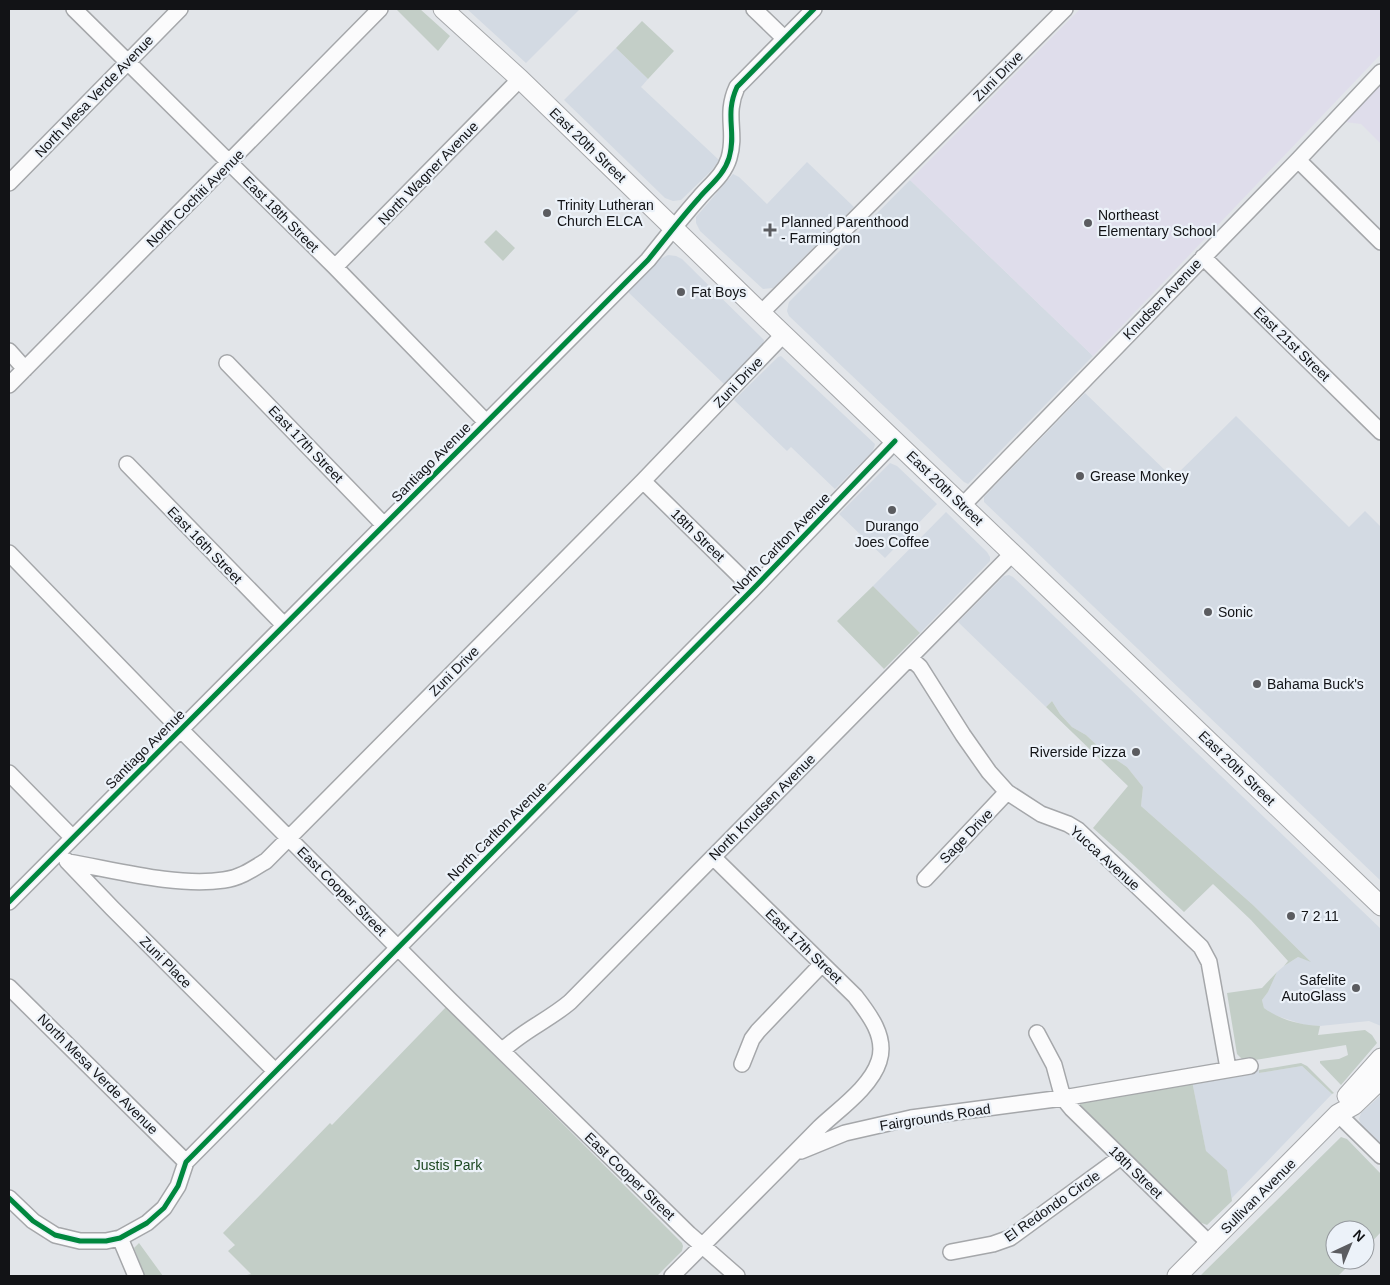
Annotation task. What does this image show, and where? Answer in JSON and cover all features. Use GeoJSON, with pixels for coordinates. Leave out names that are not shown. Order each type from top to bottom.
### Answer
{"type":"FeatureCollection","features":[{"type":"Feature","properties":{"kind":"main road","name":"East 20th Street"},"geometry":{"type":"LineString","coordinates":[[443,9],[520,79],[761,313],[1381,906]]}},
{"type":"Feature","properties":{"kind":"main road","name":"Sullivan Avenue"},"geometry":{"type":"LineString","coordinates":[[1338,1114],[1345,1098],[1381,1058]]}},
{"type":"Feature","properties":{"kind":"main road","name":"Sullivan Avenue"},"geometry":{"type":"LineString","coordinates":[[1177,1276],[1338,1114],[1354,1105],[1381,1079]]}},
{"type":"Feature","properties":{"kind":"street","name":"East 18th Street"},"geometry":{"type":"LineString","coordinates":[[74,9],[335,267],[486,422]]}},
{"type":"Feature","properties":{"kind":"street","name":"North Mesa Verde Avenue"},"geometry":{"type":"LineString","coordinates":[[9,183],[180,9]]}},
{"type":"Feature","properties":{"kind":"street","name":"North Cochiti Avenue"},"geometry":{"type":"LineString","coordinates":[[9,386],[380,9]]}},
{"type":"Feature","properties":{"kind":"street"},"geometry":{"type":"LineString","coordinates":[[754,9],[784,38]]}},
{"type":"Feature","properties":{"kind":"street","name":"Santiago Avenue"},"geometry":{"type":"LineString","coordinates":[[9,902],[63,856],[72,837],[181,730],[648,260],[726,167],[732,148],[731,103],[737,87],[814,9]]}},
{"type":"Feature","properties":{"kind":"street","name":"Zuni Drive"},"geometry":{"type":"LineString","coordinates":[[761,313],[1065,9]]}},
{"type":"Feature","properties":{"kind":"street","name":"Knudsen Avenue"},"geometry":{"type":"LineString","coordinates":[[963,506],[1381,72]]}},
{"type":"Feature","properties":{"kind":"street","name":"North Wagner Avenue"},"geometry":{"type":"LineString","coordinates":[[335,267],[520,79]]}},
{"type":"Feature","properties":{"kind":"street"},"geometry":{"type":"LineString","coordinates":[[1298,160],[1381,242]]}},
{"type":"Feature","properties":{"kind":"street","name":"East 21st Street"},"geometry":{"type":"LineString","coordinates":[[1203,257],[1381,432]]}},
{"type":"Feature","properties":{"kind":"street","name":"Zuni Drive"},"geometry":{"type":"LineString","coordinates":[[63,856],[149,877],[194,882],[225,880],[246,873],[266,861],[643,481],[784,334]]}},
{"type":"Feature","properties":{"kind":"street"},"geometry":{"type":"LineString","coordinates":[[9,352],[25,369]]}},
{"type":"Feature","properties":{"kind":"street","name":"East 17th Street"},"geometry":{"type":"LineString","coordinates":[[227,363],[384,525]]}},
{"type":"Feature","properties":{"kind":"street","name":"North Carlton Avenue"},"geometry":{"type":"LineString","coordinates":[[120,1238],[147,1223],[164,1208],[178,1186],[186,1162],[754,589],[895,441]]}},
{"type":"Feature","properties":{"kind":"street","name":"East 16th Street"},"geometry":{"type":"LineString","coordinates":[[127,464],[284,625]]}},
{"type":"Feature","properties":{"kind":"street","name":"18th Street"},"geometry":{"type":"LineString","coordinates":[[643,481],[754,589]]}},
{"type":"Feature","properties":{"kind":"street","name":"East Cooper Street"},"geometry":{"type":"LineString","coordinates":[[9,552],[181,730],[502,1051],[702,1246],[737,1276]]}},
{"type":"Feature","properties":{"kind":"street","name":"North Knudsen Avenue"},"geometry":{"type":"LineString","coordinates":[[502,1051],[570,1002],[1013,553]]}},
{"type":"Feature","properties":{"kind":"street","name":"Yucca Avenue"},"geometry":{"type":"LineString","coordinates":[[910,658],[920,667],[989,772],[1007,792],[1041,814],[1068,824],[1078,830],[1201,947],[1210,962],[1228,1068]]}},
{"type":"Feature","properties":{"kind":"street"},"geometry":{"type":"LineString","coordinates":[[9,774],[72,837]]}},
{"type":"Feature","properties":{"kind":"street","name":"Sage Drive"},"geometry":{"type":"LineString","coordinates":[[925,879],[1007,792]]}},
{"type":"Feature","properties":{"kind":"street","name":"Zuni Place"},"geometry":{"type":"LineString","coordinates":[[63,856],[112,908],[275,1071]]}},
{"type":"Feature","properties":{"kind":"street","name":"East 17th Street"},"geometry":{"type":"LineString","coordinates":[[713,857],[865,1008],[878,1032],[881,1046],[880,1059],[870,1079],[795,1153]]}},
{"type":"Feature","properties":{"kind":"street"},"geometry":{"type":"LineString","coordinates":[[742,1064],[758,1031],[822,964]]}},
{"type":"Feature","properties":{"kind":"street","name":"North Mesa Verde Avenue"},"geometry":{"type":"LineString","coordinates":[[9,987],[186,1162]]}},
{"type":"Feature","properties":{"kind":"street"},"geometry":{"type":"LineString","coordinates":[[1037,1033],[1054,1065],[1063,1098]]}},
{"type":"Feature","properties":{"kind":"street","name":"Fairgrounds Road"},"geometry":{"type":"LineString","coordinates":[[672,1276],[795,1153],[845,1133],[911,1118],[1063,1098],[1228,1068],[1250,1066]]}},
{"type":"Feature","properties":{"kind":"street","name":"18th Street"},"geometry":{"type":"LineString","coordinates":[[1063,1098],[1210,1244]]}},
{"type":"Feature","properties":{"kind":"street"},"geometry":{"type":"LineString","coordinates":[[1338,1114],[1381,1156]]}},
{"type":"Feature","properties":{"kind":"street","name":"El Redondo Circle"},"geometry":{"type":"LineString","coordinates":[[951,1252],[993,1244],[1010,1238],[1121,1157]]}},
{"type":"Feature","properties":{"kind":"street"},"geometry":{"type":"LineString","coordinates":[[9,1198],[32,1221],[55,1235],[80,1241],[106,1241],[120,1238],[136,1276]]}},
{"type":"Feature","properties":{"kind":"shaded area"},"geometry":{"type":"Polygon","coordinates":[[[467,9],[580,9],[526,63],[467,9]]]}},
{"type":"Feature","properties":{"kind":"shaded area","name":"Northeast Elementary School"},"geometry":{"type":"Polygon","coordinates":[[[1080,9],[1381,9],[1381,54],[1093,356],[910,180],[1080,9]]]}},
{"type":"Feature","properties":{"kind":"shaded area"},"geometry":{"type":"Polygon","coordinates":[[[616,48],[648,79],[641,87],[719,160],[712,170],[681,200],[673,201],[665,198],[564,100],[616,48]]]}},
{"type":"Feature","properties":{"kind":"shaded area"},"geometry":{"type":"Polygon","coordinates":[[[1381,83],[1381,144],[1361,124],[1345,122],[1381,83]]]}},
{"type":"Feature","properties":{"kind":"shaded area"},"geometry":{"type":"Polygon","coordinates":[[[807,162],[854,207],[773,288],[763,289],[700,231],[696,223],[696,217],[733,174],[739,177],[767,204],[807,162]]]}},
{"type":"Feature","properties":{"kind":"shaded area"},"geometry":{"type":"Polygon","coordinates":[[[910,180],[1093,356],[968,484],[789,316],[787,311],[789,302],[910,180]]]}},
{"type":"Feature","properties":{"kind":"shaded area"},"geometry":{"type":"Polygon","coordinates":[[[668,255],[682,259],[764,340],[764,344],[724,384],[628,292],[660,259],[668,255]]]}},
{"type":"Feature","properties":{"kind":"shaded area"},"geometry":{"type":"Polygon","coordinates":[[[781,356],[875,444],[872,452],[835,489],[791,447],[787,451],[734,400],[781,356]]]}},
{"type":"Feature","properties":{"kind":"shaded area"},"geometry":{"type":"Polygon","coordinates":[[[1085,393],[1173,478],[1236,416],[1349,527],[1365,511],[1381,527],[1381,881],[984,502],[984,497],[1085,393]]]}},
{"type":"Feature","properties":{"kind":"shaded area"},"geometry":{"type":"Polygon","coordinates":[[[890,463],[897,466],[937,504],[885,558],[839,514],[890,463]]]}},
{"type":"Feature","properties":{"kind":"shaded area"},"geometry":{"type":"Polygon","coordinates":[[[946,512],[987,552],[990,561],[920,633],[873,586],[946,512]]]}},
{"type":"Feature","properties":{"kind":"shaded area"},"geometry":{"type":"Polygon","coordinates":[[[1009,575],[1381,929],[1381,1026],[1369,1021],[1320,1026],[1305,1025],[1274,1015],[1264,1008],[1262,1000],[1268,992],[1277,972],[1298,957],[1310,961],[1253,905],[1141,806],[1143,787],[1127,767],[1102,750],[1086,735],[1072,727],[1060,714],[1052,701],[1046,707],[958,622],[1004,576],[1009,575]]]}},
{"type":"Feature","properties":{"kind":"shaded area"},"geometry":{"type":"Polygon","coordinates":[[[1302,1066],[1332,1094],[1231,1199],[1227,1170],[1206,1152],[1192,1081],[1259,1070],[1259,1073],[1302,1066]]]}},
{"type":"Feature","properties":{"kind":"shaded area"},"geometry":{"type":"Polygon","coordinates":[[[1381,1095],[1381,1144],[1361,1125],[1359,1119],[1361,1113],[1381,1095]]]}},
{"type":"Feature","properties":{"kind":"green space"},"geometry":{"type":"Polygon","coordinates":[[[398,9],[420,9],[450,36],[438,51],[398,9]]]}},
{"type":"Feature","properties":{"kind":"green space"},"geometry":{"type":"Polygon","coordinates":[[[642,21],[674,51],[648,79],[616,48],[642,21]]]}},
{"type":"Feature","properties":{"kind":"green space"},"geometry":{"type":"Polygon","coordinates":[[[496,230],[515,248],[503,261],[484,242],[496,230]]]}},
{"type":"Feature","properties":{"kind":"green space"},"geometry":{"type":"Polygon","coordinates":[[[873,586],[920,633],[884,669],[837,621],[873,586]]]}},
{"type":"Feature","properties":{"kind":"green space"},"geometry":{"type":"Polygon","coordinates":[[[1052,701],[1060,714],[1072,727],[1086,735],[1102,750],[1127,767],[1143,787],[1141,806],[1253,905],[1311,962],[1298,957],[1284,966],[1288,961],[1251,920],[1213,884],[1184,912],[1093,828],[1128,786],[1046,707],[1052,701]]]}},
{"type":"Feature","properties":{"kind":"green space"},"geometry":{"type":"Polygon","coordinates":[[[1277,972],[1268,992],[1262,1000],[1264,1008],[1277,1016],[1291,1021],[1320,1026],[1318,1035],[1365,1030],[1372,1035],[1377,1043],[1341,1085],[1320,1061],[1339,1059],[1348,1055],[1346,1045],[1249,1061],[1242,1059],[1237,1054],[1227,993],[1262,988],[1277,972]]]}},
{"type":"Feature","properties":{"kind":"green space","name":"Justis Park"},"geometry":{"type":"Polygon","coordinates":[[[446,1007],[682,1243],[682,1251],[657,1276],[243,1276],[251,1274],[228,1251],[235,1245],[223,1233],[330,1123],[332,1125],[446,1007]]]}},
{"type":"Feature","properties":{"kind":"green space"},"geometry":{"type":"Polygon","coordinates":[[[1301,1063],[1307,1066],[1334,1093],[1332,1094],[1302,1066],[1259,1073],[1259,1070],[1301,1063]]]}},
{"type":"Feature","properties":{"kind":"green space"},"geometry":{"type":"Polygon","coordinates":[[[1192,1081],[1206,1151],[1227,1170],[1232,1201],[1207,1225],[1199,1222],[1080,1105],[1080,1103],[1192,1081]]]}},
{"type":"Feature","properties":{"kind":"green space"},"geometry":{"type":"Polygon","coordinates":[[[1341,1137],[1347,1139],[1381,1174],[1381,1232],[1375,1238],[1375,1220],[1325,1220],[1325,1270],[1344,1270],[1338,1276],[1200,1276],[1341,1137]]]}},
{"type":"Feature","properties":{"kind":"green space"},"geometry":{"type":"Polygon","coordinates":[[[139,1243],[163,1276],[145,1276],[134,1248],[139,1243]]]}},
{"type":"Feature","properties":{"kind":"cycle path"},"geometry":{"type":"LineString","coordinates":[[9,902],[648,260],[720,175],[727,164],[732,140],[731,106],[737,87],[814,9]]}},
{"type":"Feature","properties":{"kind":"cycle path"},"geometry":{"type":"LineString","coordinates":[[9,1198],[33,1221],[55,1235],[80,1241],[106,1241],[120,1238],[147,1223],[164,1208],[178,1186],[186,1162],[753,589],[895,441]]}},
{"type":"Feature","properties":{"kind":"place","name":"Trinity Lutheran Church ELCA"},"geometry":{"type":"Point","coordinates":[547,213]}},
{"type":"Feature","properties":{"kind":"place","name":"Northeast Elementary School"},"geometry":{"type":"Point","coordinates":[1088,223]}},
{"type":"Feature","properties":{"kind":"place","name":"Planned Parenthood - Farmington"},"geometry":{"type":"Point","coordinates":[770,230]}},
{"type":"Feature","properties":{"kind":"place","name":"Fat Boys"},"geometry":{"type":"Point","coordinates":[681,292]}},
{"type":"Feature","properties":{"kind":"place","name":"Grease Monkey"},"geometry":{"type":"Point","coordinates":[1080,476]}},
{"type":"Feature","properties":{"kind":"place","name":"Durango Joes Coffee"},"geometry":{"type":"Point","coordinates":[892,510]}},
{"type":"Feature","properties":{"kind":"place","name":"Sonic"},"geometry":{"type":"Point","coordinates":[1208,612]}},
{"type":"Feature","properties":{"kind":"place","name":"Bahama Buck's"},"geometry":{"type":"Point","coordinates":[1257,684]}},
{"type":"Feature","properties":{"kind":"place","name":"Riverside Pizza"},"geometry":{"type":"Point","coordinates":[1136,752]}},
{"type":"Feature","properties":{"kind":"place","name":"7 2 11"},"geometry":{"type":"Point","coordinates":[1291,916]}},
{"type":"Feature","properties":{"kind":"place","name":"Safelite AutoGlass"},"geometry":{"type":"Point","coordinates":[1356,988]}}]}
